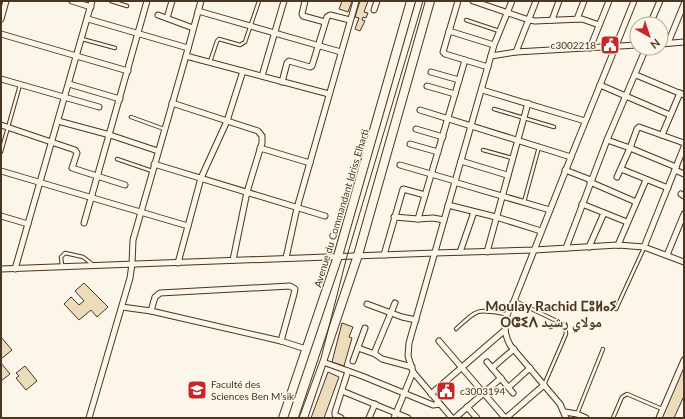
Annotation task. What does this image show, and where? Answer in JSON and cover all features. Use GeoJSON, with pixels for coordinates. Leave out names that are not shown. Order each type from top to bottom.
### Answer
{"type":"FeatureCollection","features":[{"type":"Feature","properties":{"kind":"main road","name":"Avenue du Commandant Idriss Elharti"},"geometry":{"type":"LineString","coordinates":[[283,418],[338,256],[412,1]]}},
{"type":"Feature","properties":{"kind":"main road"},"geometry":{"type":"LineString","coordinates":[[303,418],[358,255],[430,1]]}},
{"type":"Feature","properties":{"kind":"street"},"geometry":{"type":"LineString","coordinates":[[1,18],[6,1]]}},
{"type":"Feature","properties":{"kind":"street"},"geometry":{"type":"LineString","coordinates":[[16,269],[92,4],[72,1]]}},
{"type":"Feature","properties":{"kind":"street"},"geometry":{"type":"LineString","coordinates":[[84,223],[147,1]]}},
{"type":"Feature","properties":{"kind":"street"},"geometry":{"type":"LineString","coordinates":[[167,18],[172,1]]}},
{"type":"Feature","properties":{"kind":"street"},"geometry":{"type":"LineString","coordinates":[[89,418],[130,278],[133,240],[201,1]]}},
{"type":"Feature","properties":{"kind":"street"},"geometry":{"type":"LineString","coordinates":[[262,76],[284,1]]}},
{"type":"Feature","properties":{"kind":"street"},"geometry":{"type":"LineString","coordinates":[[305,1],[302,14],[303,16],[325,22]]}},
{"type":"Feature","properties":{"kind":"street"},"geometry":{"type":"LineString","coordinates":[[286,258],[297,208],[356,1]]}},
{"type":"Feature","properties":{"kind":"street"},"geometry":{"type":"LineString","coordinates":[[374,10],[377,1]]}},
{"type":"Feature","properties":{"kind":"street"},"geometry":{"type":"LineString","coordinates":[[458,1],[443,52],[445,54],[488,67]]}},
{"type":"Feature","properties":{"kind":"street"},"geometry":{"type":"LineString","coordinates":[[473,1],[529,20],[586,19],[599,25]]}},
{"type":"Feature","properties":{"kind":"street"},"geometry":{"type":"LineString","coordinates":[[452,418],[412,370],[408,356],[409,343],[494,45],[512,1]]}},
{"type":"Feature","properties":{"kind":"street"},"geometry":{"type":"LineString","coordinates":[[516,52],[536,1]]}},
{"type":"Feature","properties":{"kind":"street"},"geometry":{"type":"LineString","coordinates":[[552,20],[560,1]]}},
{"type":"Feature","properties":{"kind":"street"},"geometry":{"type":"LineString","coordinates":[[577,19],[584,1]]}},
{"type":"Feature","properties":{"kind":"street"},"geometry":{"type":"LineString","coordinates":[[590,48],[609,1]]}},
{"type":"Feature","properties":{"kind":"street"},"geometry":{"type":"LineString","coordinates":[[586,418],[577,414],[566,415],[560,404],[514,349],[507,339],[505,330],[506,314],[514,301],[634,1]]}},
{"type":"Feature","properties":{"kind":"street"},"geometry":{"type":"LineString","coordinates":[[653,16],[660,1]]}},
{"type":"Feature","properties":{"kind":"street"},"geometry":{"type":"LineString","coordinates":[[669,41],[684,4]]}},
{"type":"Feature","properties":{"kind":"street"},"geometry":{"type":"LineString","coordinates":[[198,11],[341,52]]}},
{"type":"Feature","properties":{"kind":"street"},"geometry":{"type":"LineString","coordinates":[[158,15],[194,28]]}},
{"type":"Feature","properties":{"kind":"street"},"geometry":{"type":"LineString","coordinates":[[282,82],[287,63],[289,61],[310,67],[312,66],[327,17],[330,15],[350,20]]}},
{"type":"Feature","properties":{"kind":"street"},"geometry":{"type":"LineString","coordinates":[[88,19],[188,48]]}},
{"type":"Feature","properties":{"kind":"street"},"geometry":{"type":"LineString","coordinates":[[448,31],[494,45]]}},
{"type":"Feature","properties":{"kind":"street"},"geometry":{"type":"LineString","coordinates":[[1,34],[128,71]]}},
{"type":"Feature","properties":{"kind":"street"},"geometry":{"type":"LineString","coordinates":[[669,43],[684,42]]}},
{"type":"Feature","properties":{"kind":"street"},"geometry":{"type":"LineString","coordinates":[[491,56],[516,52],[629,46]]}},
{"type":"Feature","properties":{"kind":"street"},"geometry":{"type":"LineString","coordinates":[[186,56],[329,94]]}},
{"type":"Feature","properties":{"kind":"street"},"geometry":{"type":"LineString","coordinates":[[566,248],[607,140],[643,56]]}},
{"type":"Feature","properties":{"kind":"street"},"geometry":{"type":"LineString","coordinates":[[418,219],[465,60]]}},
{"type":"Feature","properties":{"kind":"street"},"geometry":{"type":"LineString","coordinates":[[178,263],[201,178],[227,121],[243,71]]}},
{"type":"Feature","properties":{"kind":"street"},"geometry":{"type":"LineString","coordinates":[[432,72],[459,80]]}},
{"type":"Feature","properties":{"kind":"street"},"geometry":{"type":"LineString","coordinates":[[636,75],[682,94],[670,115],[662,135]]}},
{"type":"Feature","properties":{"kind":"street"},"geometry":{"type":"LineString","coordinates":[[1,80],[99,107]]}},
{"type":"Feature","properties":{"kind":"street"},"geometry":{"type":"LineString","coordinates":[[69,84],[120,99]]}},
{"type":"Feature","properties":{"kind":"street"},"geometry":{"type":"LineString","coordinates":[[600,85],[670,115]]}},
{"type":"Feature","properties":{"kind":"street"},"geometry":{"type":"LineString","coordinates":[[427,86],[455,94]]}},
{"type":"Feature","properties":{"kind":"street"},"geometry":{"type":"LineString","coordinates":[[482,90],[585,121]]}},
{"type":"Feature","properties":{"kind":"street"},"geometry":{"type":"LineString","coordinates":[[172,103],[258,131],[262,136],[247,192],[233,260]]}},
{"type":"Feature","properties":{"kind":"street"},"geometry":{"type":"LineString","coordinates":[[487,252],[528,103]]}},
{"type":"Feature","properties":{"kind":"street"},"geometry":{"type":"LineString","coordinates":[[420,110],[571,157]]}},
{"type":"Feature","properties":{"kind":"street"},"geometry":{"type":"LineString","coordinates":[[58,121],[110,135],[158,151]]}},
{"type":"Feature","properties":{"kind":"street"},"geometry":{"type":"LineString","coordinates":[[1,125],[52,141],[77,151],[72,168],[125,184]]}},
{"type":"Feature","properties":{"kind":"street"},"geometry":{"type":"LineString","coordinates":[[617,177],[639,127],[684,144]]}},
{"type":"Feature","properties":{"kind":"street"},"geometry":{"type":"LineString","coordinates":[[416,129],[443,137]]}},
{"type":"Feature","properties":{"kind":"street"},"geometry":{"type":"LineString","coordinates":[[607,140],[630,148],[684,174]]}},
{"type":"Feature","properties":{"kind":"street"},"geometry":{"type":"LineString","coordinates":[[410,144],[438,152]]}},
{"type":"Feature","properties":{"kind":"street"},"geometry":{"type":"LineString","coordinates":[[644,247],[684,147]]}},
{"type":"Feature","properties":{"kind":"street"},"geometry":{"type":"LineString","coordinates":[[260,148],[310,163]]}},
{"type":"Feature","properties":{"kind":"street"},"geometry":{"type":"LineString","coordinates":[[461,161],[507,175]]}},
{"type":"Feature","properties":{"kind":"street"},"geometry":{"type":"LineString","coordinates":[[154,164],[325,216]]}},
{"type":"Feature","properties":{"kind":"street"},"geometry":{"type":"LineString","coordinates":[[400,165],[550,210]]}},
{"type":"Feature","properties":{"kind":"street"},"geometry":{"type":"LineString","coordinates":[[621,169],[668,188]]}},
{"type":"Feature","properties":{"kind":"street"},"geometry":{"type":"LineString","coordinates":[[566,170],[636,202]]}},
{"type":"Feature","properties":{"kind":"street"},"geometry":{"type":"LineString","coordinates":[[1,171],[188,226]]}},
{"type":"Feature","properties":{"kind":"street"},"geometry":{"type":"LineString","coordinates":[[618,245],[646,180]]}},
{"type":"Feature","properties":{"kind":"street"},"geometry":{"type":"LineString","coordinates":[[384,254],[403,190],[425,196]]}},
{"type":"Feature","properties":{"kind":"street"},"geometry":{"type":"LineString","coordinates":[[582,204],[628,222]]}},
{"type":"Feature","properties":{"kind":"street"},"geometry":{"type":"LineString","coordinates":[[448,205],[496,217],[542,231]]}},
{"type":"Feature","properties":{"kind":"street"},"geometry":{"type":"LineString","coordinates":[[460,252],[474,212]]}},
{"type":"Feature","properties":{"kind":"street"},"geometry":{"type":"LineString","coordinates":[[589,247],[604,213]]}},
{"type":"Feature","properties":{"kind":"street"},"geometry":{"type":"LineString","coordinates":[[667,255],[684,214]]}},
{"type":"Feature","properties":{"kind":"street"},"geometry":{"type":"LineString","coordinates":[[1,216],[28,224]]}},
{"type":"Feature","properties":{"kind":"street"},"geometry":{"type":"LineString","coordinates":[[394,217],[418,219],[433,218],[444,220]]}},
{"type":"Feature","properties":{"kind":"street"},"geometry":{"type":"LineString","coordinates":[[1,269],[384,254],[487,252],[618,245],[644,247],[684,262]]}},
{"type":"Feature","properties":{"kind":"street"},"geometry":{"type":"LineString","coordinates":[[152,311],[156,297],[160,292],[290,286],[295,288],[294,294],[280,341]]}},
{"type":"Feature","properties":{"kind":"street"},"geometry":{"type":"LineString","coordinates":[[375,354],[394,303]]}},
{"type":"Feature","properties":{"kind":"street"},"geometry":{"type":"LineString","coordinates":[[367,304],[390,313],[416,320]]}},
{"type":"Feature","properties":{"kind":"street"},"geometry":{"type":"LineString","coordinates":[[122,307],[152,311],[280,341],[306,349]]}},
{"type":"Feature","properties":{"kind":"street"},"geometry":{"type":"LineString","coordinates":[[353,361],[365,328]]}},
{"type":"Feature","properties":{"kind":"street"},"geometry":{"type":"LineString","coordinates":[[432,394],[505,330]]}},
{"type":"Feature","properties":{"kind":"street"},"geometry":{"type":"LineString","coordinates":[[439,341],[506,418],[544,385]]}},
{"type":"Feature","properties":{"kind":"street"},"geometry":{"type":"LineString","coordinates":[[358,348],[412,370]]}},
{"type":"Feature","properties":{"kind":"street"},"geometry":{"type":"LineString","coordinates":[[492,368],[514,349]]}},
{"type":"Feature","properties":{"kind":"street"},"geometry":{"type":"LineString","coordinates":[[659,418],[684,360]]}},
{"type":"Feature","properties":{"kind":"street"},"geometry":{"type":"LineString","coordinates":[[323,362],[433,405],[440,404]]}},
{"type":"Feature","properties":{"kind":"street"},"geometry":{"type":"LineString","coordinates":[[487,362],[513,393]]}},
{"type":"Feature","properties":{"kind":"street"},"geometry":{"type":"LineString","coordinates":[[509,387],[530,368]]}},
{"type":"Feature","properties":{"kind":"street"},"geometry":{"type":"LineString","coordinates":[[395,416],[405,393],[412,370]]}},
{"type":"Feature","properties":{"kind":"street"},"geometry":{"type":"LineString","coordinates":[[341,418],[335,415],[335,412],[348,371]]}},
{"type":"Feature","properties":{"kind":"street"},"geometry":{"type":"LineString","coordinates":[[455,418],[501,378]]}},
{"type":"Feature","properties":{"kind":"street"},"geometry":{"type":"LineString","coordinates":[[342,391],[375,404],[395,416],[408,418]]}},
{"type":"Feature","properties":{"kind":"street"},"geometry":{"type":"LineString","coordinates":[[369,418],[375,404]]}},
{"type":"Feature","properties":{"kind":"street"},"geometry":{"type":"LineString","coordinates":[[467,408],[477,418]]}},
{"type":"Feature","properties":{"kind":"street"},"geometry":{"type":"LineString","coordinates":[[442,418],[445,411]]}},
{"type":"Feature","properties":{"kind":"lane"},"geometry":{"type":"LineString","coordinates":[[112,1],[127,6]]}},
{"type":"Feature","properties":{"kind":"lane"},"geometry":{"type":"LineString","coordinates":[[210,62],[217,41],[222,39],[243,44],[259,1]]}},
{"type":"Feature","properties":{"kind":"lane"},"geometry":{"type":"LineString","coordinates":[[466,20],[500,31]]}},
{"type":"Feature","properties":{"kind":"lane"},"geometry":{"type":"LineString","coordinates":[[82,38],[115,48]]}},
{"type":"Feature","properties":{"kind":"lane"},"geometry":{"type":"LineString","coordinates":[[1,152],[20,85]]}},
{"type":"Feature","properties":{"kind":"lane"},"geometry":{"type":"LineString","coordinates":[[494,109],[554,127]]}},
{"type":"Feature","properties":{"kind":"lane"},"geometry":{"type":"LineString","coordinates":[[131,117],[164,129]]}},
{"type":"Feature","properties":{"kind":"lane"},"geometry":{"type":"LineString","coordinates":[[524,202],[540,147]]}},
{"type":"Feature","properties":{"kind":"lane"},"geometry":{"type":"LineString","coordinates":[[483,150],[512,158]]}},
{"type":"Feature","properties":{"kind":"lane"},"geometry":{"type":"LineString","coordinates":[[117,159],[152,171]]}},
{"type":"Feature","properties":{"kind":"lane"},"geometry":{"type":"LineString","coordinates":[[616,309],[644,247]]}},
{"type":"Feature","properties":{"kind":"lane"},"geometry":{"type":"LineString","coordinates":[[62,267],[61,257],[65,253],[84,257],[93,266]]}},
{"type":"Feature","properties":{"kind":"lane"},"geometry":{"type":"LineString","coordinates":[[514,301],[565,324],[566,334],[544,385]]}},
{"type":"Feature","properties":{"kind":"lane"},"geometry":{"type":"LineString","coordinates":[[456,329],[473,313],[478,311],[506,314]]}},
{"type":"Feature","properties":{"kind":"lane"},"geometry":{"type":"LineString","coordinates":[[577,414],[603,349]]}},
{"type":"Feature","properties":{"kind":"lane"},"geometry":{"type":"LineString","coordinates":[[613,418],[622,397],[627,394],[662,409]]}},
{"type":"Feature","properties":{"kind":"building"},"geometry":{"type":"Polygon","coordinates":[[[342,1],[352,1],[348,12],[339,9],[342,1]]]}},
{"type":"Feature","properties":{"kind":"building"},"geometry":{"type":"Polygon","coordinates":[[[360,1],[368,1],[364,12],[368,13],[366,18],[363,17],[362,20],[365,21],[360,31],[355,29],[359,18],[355,17],[360,1]]]}},
{"type":"Feature","properties":{"kind":"building"},"geometry":{"type":"Polygon","coordinates":[[[84,283],[108,307],[97,317],[91,310],[79,320],[64,304],[71,297],[79,305],[84,301],[75,291],[84,283]]]}},
{"type":"Feature","properties":{"kind":"building"},"geometry":{"type":"Polygon","coordinates":[[[342,323],[353,327],[349,337],[352,338],[344,366],[332,362],[342,323]]]}},
{"type":"Feature","properties":{"kind":"building"},"geometry":{"type":"Polygon","coordinates":[[[1,337],[12,350],[1,359],[1,337]]]}},
{"type":"Feature","properties":{"kind":"building"},"geometry":{"type":"Polygon","coordinates":[[[1,363],[10,374],[1,381],[1,363]]]}},
{"type":"Feature","properties":{"kind":"building"},"geometry":{"type":"Polygon","coordinates":[[[684,365],[684,396],[674,418],[661,418],[684,365]]]}},
{"type":"Feature","properties":{"kind":"building"},"geometry":{"type":"Polygon","coordinates":[[[25,366],[37,381],[26,390],[16,378],[19,376],[16,373],[25,366]]]}},
{"type":"Feature","properties":{"kind":"building"},"geometry":{"type":"Polygon","coordinates":[[[328,372],[339,377],[324,418],[311,418],[328,372]]]}},
{"type":"Feature","properties":{"kind":"tram line"},"geometry":{"type":"LineString","coordinates":[[299,418],[321,358],[347,256],[423,1]]}},
{"type":"Feature","properties":{"kind":"place","name":"c3002218"},"geometry":{"type":"Point","coordinates":[610,45]}},
{"type":"Feature","properties":{"kind":"place","name":"Faculté des Sciences Ben M'sik"},"geometry":{"type":"Point","coordinates":[197,390]}},
{"type":"Feature","properties":{"kind":"place","name":"c3003194"},"geometry":{"type":"Point","coordinates":[446,391]}},
{"type":"Feature","properties":{"kind":"district","name":"Moulay Rachid ⵎⵓⵍⴰⵢ ⵔⵛⵉⴷ مولاي رشيد"},"geometry":{"type":"Point","coordinates":[551,314]}}]}
